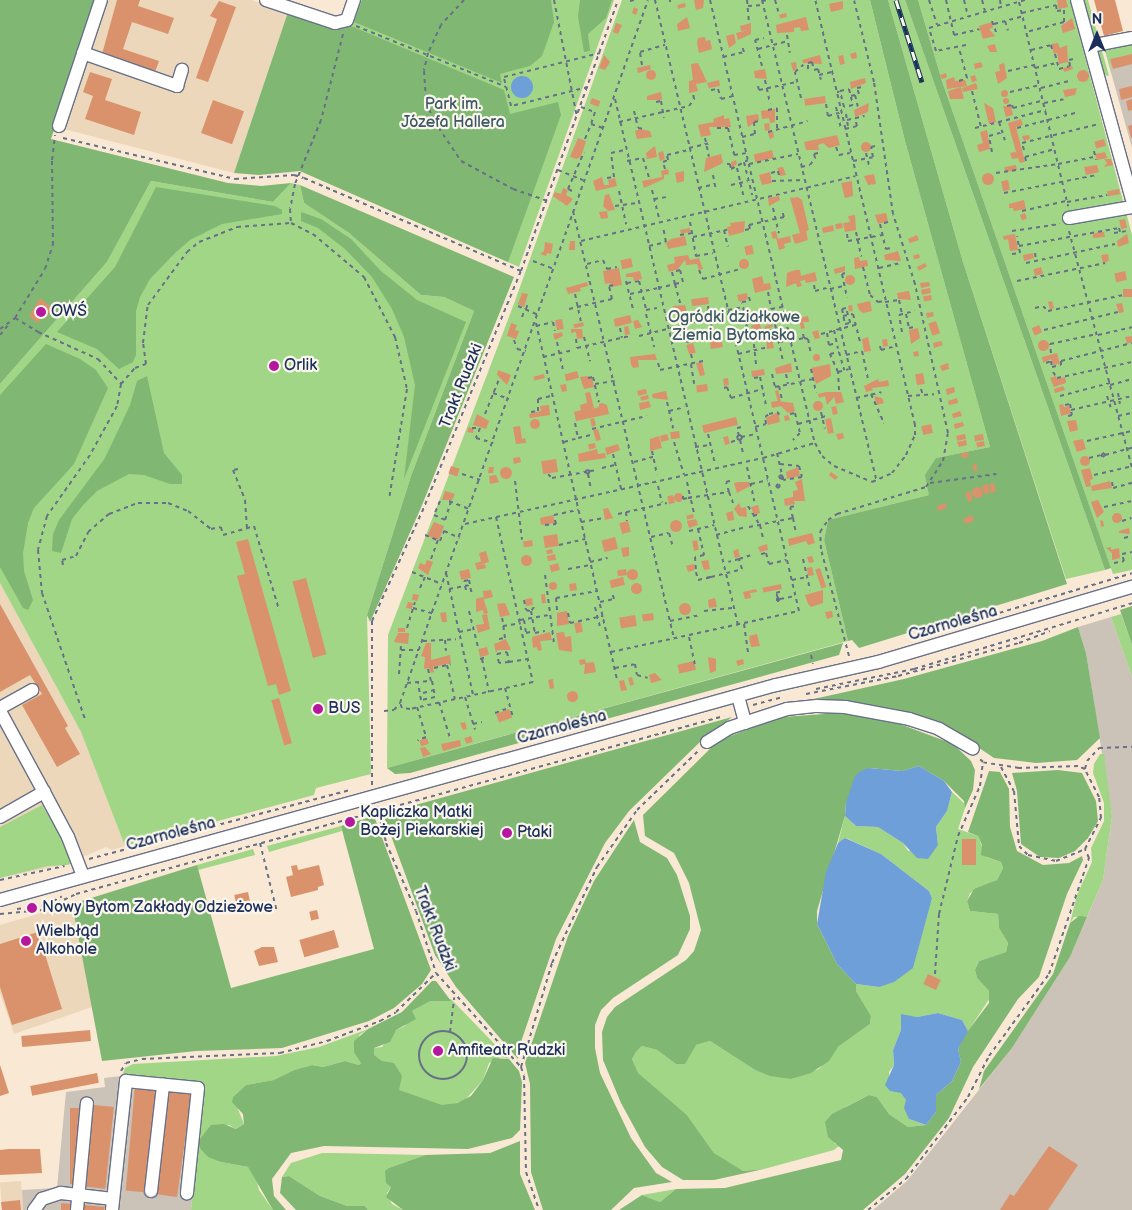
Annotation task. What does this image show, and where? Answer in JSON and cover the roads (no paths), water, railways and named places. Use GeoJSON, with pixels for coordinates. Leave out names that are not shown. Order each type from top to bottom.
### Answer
{"type":"FeatureCollection","features":[{"type":"Feature","properties":{"kind":"street"},"geometry":{"type":"LineString","coordinates":[[57,131],[101,0]]}},
{"type":"Feature","properties":{"kind":"street"},"geometry":{"type":"LineString","coordinates":[[266,0],[335,23],[343,22],[354,0]]}},
{"type":"Feature","properties":{"kind":"street"},"geometry":{"type":"LineString","coordinates":[[1077,0],[1132,198]]}},
{"type":"Feature","properties":{"kind":"street"},"geometry":{"type":"LineString","coordinates":[[1090,46],[1132,38]]}},
{"type":"Feature","properties":{"kind":"street"},"geometry":{"type":"LineString","coordinates":[[83,53],[176,86],[182,70]]}},
{"type":"Feature","properties":{"kind":"street"},"geometry":{"type":"LineString","coordinates":[[1069,221],[1132,207]]}},
{"type":"Feature","properties":{"kind":"street","name":"Czarnoleśna"},"geometry":{"type":"LineString","coordinates":[[0,900],[83,883],[741,710],[852,668],[1060,610],[1127,589]]}},
{"type":"Feature","properties":{"kind":"street"},"geometry":{"type":"LineString","coordinates":[[32,690],[0,709],[68,838],[83,883]]}},
{"type":"Feature","properties":{"kind":"street"},"geometry":{"type":"LineString","coordinates":[[707,742],[741,710],[816,706],[845,707],[879,712],[939,729],[973,749]]}},
{"type":"Feature","properties":{"kind":"street"},"geometry":{"type":"LineString","coordinates":[[0,817],[44,792]]}},
{"type":"Feature","properties":{"kind":"street"},"geometry":{"type":"LineString","coordinates":[[34,1210],[36,1204],[48,1196],[78,1195],[112,1204],[126,1081],[198,1088],[187,1193]]}},
{"type":"Feature","properties":{"kind":"street"},"geometry":{"type":"LineString","coordinates":[[151,1191],[163,1085]]}},
{"type":"Feature","properties":{"kind":"street"},"geometry":{"type":"LineString","coordinates":[[77,1210],[87,1103]]}},
{"type":"Feature","properties":{"kind":"water"},"geometry":{"type":"Polygon","coordinates":[[[522,76],[532,83],[533,87],[526,97],[522,98],[512,91],[511,87],[518,77],[522,76]]]}},
{"type":"Feature","properties":{"kind":"water"},"geometry":{"type":"Polygon","coordinates":[[[919,766],[944,781],[952,792],[947,811],[936,827],[938,845],[928,859],[917,858],[903,843],[878,827],[856,826],[845,816],[846,803],[855,776],[861,771],[869,768],[902,771],[919,766]]]}},
{"type":"Feature","properties":{"kind":"water"},"geometry":{"type":"Polygon","coordinates":[[[845,838],[881,854],[929,891],[932,898],[913,968],[894,982],[879,987],[856,984],[837,964],[817,924],[826,872],[838,843],[845,838]]]}},
{"type":"Feature","properties":{"kind":"water"},"geometry":{"type":"Polygon","coordinates":[[[938,1013],[962,1020],[968,1031],[958,1049],[961,1062],[952,1081],[936,1095],[936,1112],[926,1125],[909,1119],[904,1108],[906,1100],[901,1093],[890,1091],[885,1085],[894,1065],[893,1050],[901,1030],[901,1014],[917,1017],[938,1013]]]}},
{"type":"Feature","properties":{"kind":"railway"},"geometry":{"type":"LineString","coordinates":[[896,0],[922,82]]}},
{"type":"Feature","properties":{"kind":"place","name":"OWŚ"},"geometry":{"type":"Point","coordinates":[41,312]}},
{"type":"Feature","properties":{"kind":"place","name":"Orlik"},"geometry":{"type":"Point","coordinates":[274,366]}},
{"type":"Feature","properties":{"kind":"place","name":"BUS"},"geometry":{"type":"Point","coordinates":[318,709]}},
{"type":"Feature","properties":{"kind":"place","name":"Kapliczka Matki Bożej Piekarskiej"},"geometry":{"type":"Point","coordinates":[350,822]}},
{"type":"Feature","properties":{"kind":"place","name":"Ptaki"},"geometry":{"type":"Point","coordinates":[507,833]}},
{"type":"Feature","properties":{"kind":"place","name":"Nowy Bytom Zakłady Odzieżowe"},"geometry":{"type":"Point","coordinates":[32,908]}},
{"type":"Feature","properties":{"kind":"place","name":"Wielbłąd Alkohole"},"geometry":{"type":"Point","coordinates":[26,941]}},
{"type":"Feature","properties":{"kind":"place","name":"Amfiteatr Rudzki"},"geometry":{"type":"Point","coordinates":[438,1051]}},
{"type":"Feature","properties":{"kind":"park label","name":"Park im. Józefa Hallera"},"geometry":{"type":"Point","coordinates":[453,114]}},
{"type":"Feature","properties":{"kind":"park label","name":"Ogródki działkowe Ziemia Bytomska"},"geometry":{"type":"Point","coordinates":[734,327]}}]}
